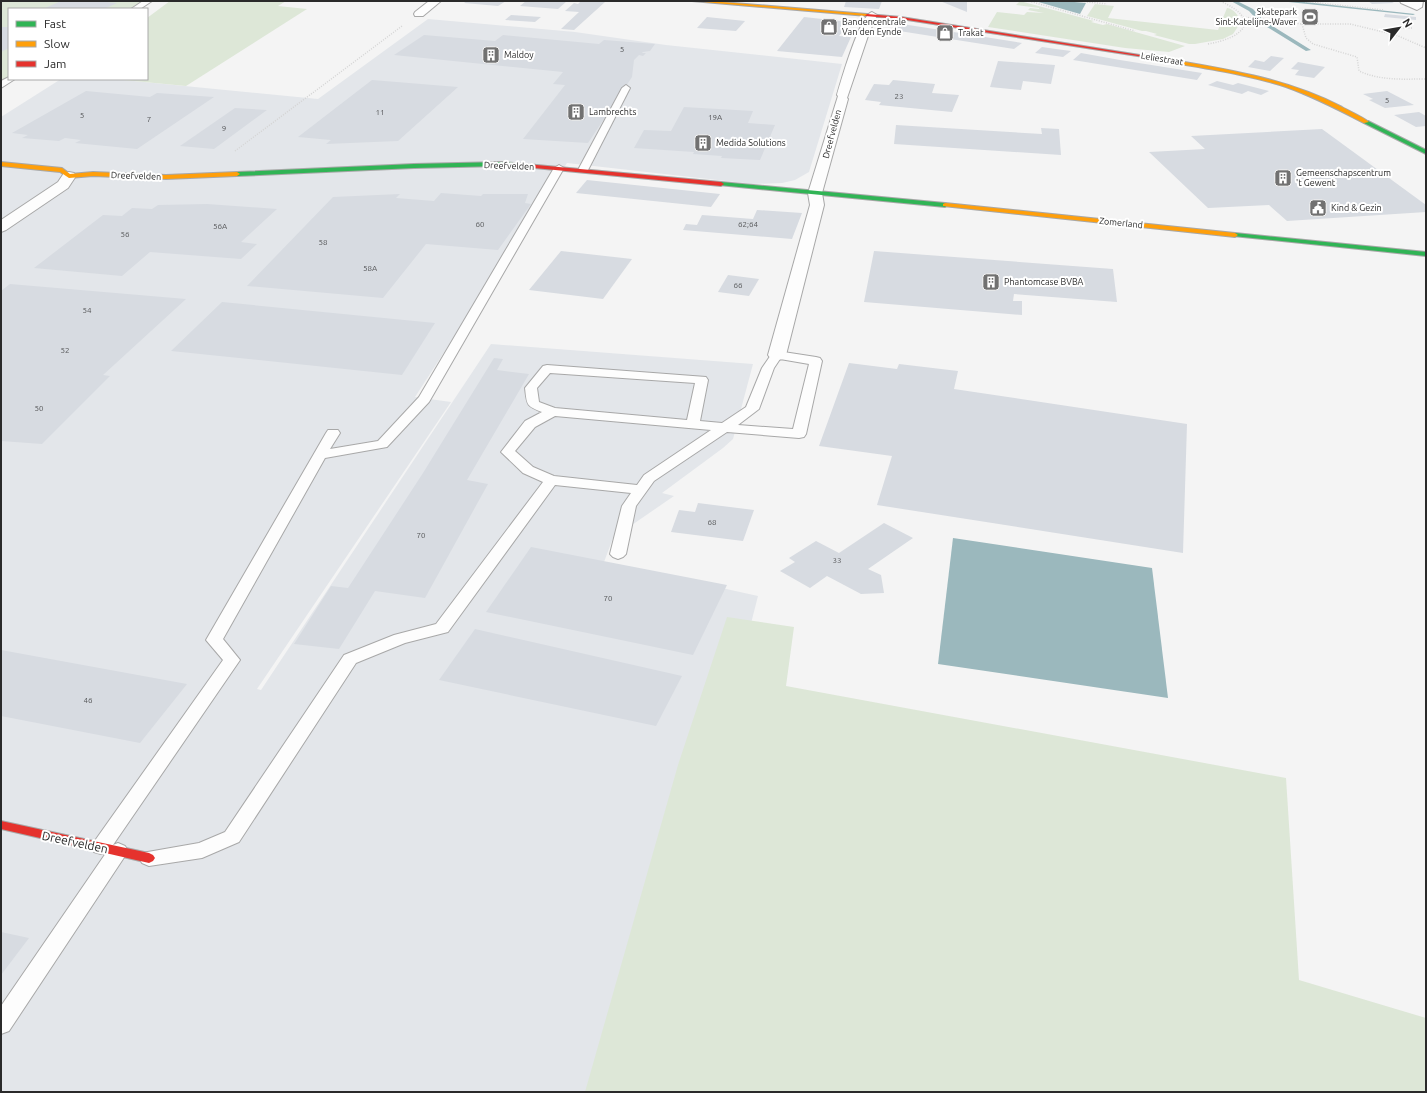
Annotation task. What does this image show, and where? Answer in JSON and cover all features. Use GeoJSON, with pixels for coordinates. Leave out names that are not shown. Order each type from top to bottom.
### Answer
{"type":"FeatureCollection","features":[{"type":"Feature","properties":{"kind":"street"},"geometry":{"type":"LineString","coordinates":[[418,14],[436,1]]}},
{"type":"Feature","properties":{"kind":"street","name":"Leliestraat"},"geometry":{"type":"LineString","coordinates":[[694,1],[884,16],[1180,62],[1227,71],[1287,86],[1326,101],[1426,152]]}},
{"type":"Feature","properties":{"kind":"street"},"geometry":{"type":"LineString","coordinates":[[1405,1],[1417,7],[1418,1]]}},
{"type":"Feature","properties":{"kind":"street"},"geometry":{"type":"LineString","coordinates":[[884,16],[891,8]]}},
{"type":"Feature","properties":{"kind":"street","name":"Dreefvelden"},"geometry":{"type":"LineString","coordinates":[[777,355],[817,205],[815,193],[842,97],[863,33],[872,15]]}},
{"type":"Feature","properties":{"kind":"street","name":"Dreefvelden"},"geometry":{"type":"LineString","coordinates":[[1,164],[62,170],[69,176],[93,174],[166,177],[462,164],[502,164],[583,170],[815,193]]}},
{"type":"Feature","properties":{"kind":"street"},"geometry":{"type":"LineString","coordinates":[[1,227],[63,185],[69,176]]}},
{"type":"Feature","properties":{"kind":"street","name":"Zomerland"},"geometry":{"type":"LineString","coordinates":[[815,193],[1426,254]]}},
{"type":"Feature","properties":{"kind":"street","name":"Dreefvelden"},"geometry":{"type":"LineString","coordinates":[[1,825],[149,858]]}},
{"type":"Feature","properties":{"kind":"lane"},"geometry":{"type":"LineString","coordinates":[[137,8],[148,1]]}},
{"type":"Feature","properties":{"kind":"lane"},"geometry":{"type":"LineString","coordinates":[[583,170],[626,88]]}},
{"type":"Feature","properties":{"kind":"lane"},"geometry":{"type":"LineString","coordinates":[[321,455],[382,444],[424,399],[559,168]]}},
{"type":"Feature","properties":{"kind":"lane"},"geometry":{"type":"LineString","coordinates":[[618,554],[628,506],[649,478],[725,427],[752,409],[768,368],[777,355],[816,361],[799,434],[725,427],[693,424],[553,412],[533,404],[531,388],[547,369],[702,380],[693,424]]}},
{"type":"Feature","properties":{"kind":"lane"},"geometry":{"type":"LineString","coordinates":[[553,412],[530,424],[508,452],[528,470],[551,480],[640,490]]}},
{"type":"Feature","properties":{"kind":"lane"},"geometry":{"type":"LineString","coordinates":[[1,1024],[110,849],[232,660],[214,640],[333,433]]}},
{"type":"Feature","properties":{"kind":"lane"},"geometry":{"type":"LineString","coordinates":[[149,858],[202,850],[232,837],[350,660],[400,639],[442,628],[551,480]]}},
{"type":"Feature","properties":{"kind":"path"},"geometry":{"type":"LineString","coordinates":[[1029,1],[1141,33]]}},
{"type":"Feature","properties":{"kind":"path"},"geometry":{"type":"LineString","coordinates":[[1077,1],[1107,4]]}},
{"type":"Feature","properties":{"kind":"path"},"geometry":{"type":"LineString","coordinates":[[1180,62],[1186,52],[1193,48],[1227,40],[1237,35],[1243,28],[1243,17],[1233,7],[1220,1]]}},
{"type":"Feature","properties":{"kind":"path"},"geometry":{"type":"LineString","coordinates":[[1300,1],[1390,10]]}},
{"type":"Feature","properties":{"kind":"path"},"geometry":{"type":"LineString","coordinates":[[202,176],[418,14]]}},
{"type":"Feature","properties":{"kind":"path"},"geometry":{"type":"LineString","coordinates":[[1243,17],[1302,24],[1350,24],[1396,35],[1426,48]]}},
{"type":"Feature","properties":{"kind":"path"},"geometry":{"type":"LineString","coordinates":[[1302,24],[1306,38],[1313,44],[1357,57],[1359,71],[1368,76],[1385,79],[1426,79]]}},
{"type":"Feature","properties":{"kind":"path"},"geometry":{"type":"LineString","coordinates":[[1376,29],[1414,28]]}},
{"type":"Feature","properties":{"kind":"shaded area"},"geometry":{"type":"Polygon","coordinates":[[[428,19],[575,32],[666,45],[842,64],[809,172],[795,180],[782,183],[753,184],[567,163],[415,397],[451,402],[257,689],[261,690],[491,344],[753,364],[733,439],[662,493],[674,496],[613,538],[604,562],[758,596],[631,1092],[1,1092],[1,117],[59,80],[123,80],[318,99],[428,19]]]}},
{"type":"Feature","properties":{"kind":"green space"},"geometry":{"type":"Polygon","coordinates":[[[1,1],[143,1],[131,8],[8,8],[8,78],[1,82],[1,1]]]}},
{"type":"Feature","properties":{"kind":"green space"},"geometry":{"type":"Polygon","coordinates":[[[170,1],[286,1],[278,6],[307,9],[186,86],[123,80],[148,80],[148,17],[170,1]]]}},
{"type":"Feature","properties":{"kind":"green space"},"geometry":{"type":"Polygon","coordinates":[[[1020,1],[1094,21],[1091,22],[1103,25],[1107,24],[1185,46],[1169,52],[1125,48],[988,27],[997,12],[1024,15],[1027,12],[1044,13],[1028,10],[1030,8],[1039,8],[1016,5],[1020,1]]]}},
{"type":"Feature","properties":{"kind":"green space"},"geometry":{"type":"Polygon","coordinates":[[[1095,4],[1114,6],[1108,18],[1218,30],[1227,8],[1236,13],[1241,22],[1233,34],[1223,39],[1189,44],[1087,16],[1095,4]]]}},
{"type":"Feature","properties":{"kind":"green space"},"geometry":{"type":"Polygon","coordinates":[[[727,617],[794,627],[786,686],[1286,778],[1299,980],[1426,1018],[1426,1092],[585,1092],[678,765],[727,617]]]}},
{"type":"Feature","properties":{"kind":"water"},"geometry":{"type":"Polygon","coordinates":[[[1035,1],[1063,1],[1086,3],[1080,14],[1035,1]]]}},
{"type":"Feature","properties":{"kind":"water"},"geometry":{"type":"Polygon","coordinates":[[[953,538],[1152,568],[1168,698],[938,664],[953,538]]]}},
{"type":"Feature","properties":{"kind":"building"},"geometry":{"type":"Polygon","coordinates":[[[61,1],[97,1],[117,3],[106,8],[45,8],[61,1]]]}},
{"type":"Feature","properties":{"kind":"building"},"geometry":{"type":"Polygon","coordinates":[[[467,1],[506,1],[498,6],[464,3],[467,1]]]}},
{"type":"Feature","properties":{"kind":"building"},"geometry":{"type":"Polygon","coordinates":[[[526,1],[567,1],[558,9],[520,6],[526,1]]]}},
{"type":"Feature","properties":{"kind":"building"},"geometry":{"type":"Polygon","coordinates":[[[581,1],[605,2],[574,30],[561,29],[579,12],[565,11],[574,3],[578,4],[581,1]]]}},
{"type":"Feature","properties":{"kind":"building"},"geometry":{"type":"Polygon","coordinates":[[[846,1],[882,1],[879,9],[844,7],[846,1]]]}},
{"type":"Feature","properties":{"kind":"building"},"geometry":{"type":"Polygon","coordinates":[[[940,1],[967,1],[967,12],[940,1]]]}},
{"type":"Feature","properties":{"kind":"building"},"geometry":{"type":"Polygon","coordinates":[[[1368,1],[1390,1],[1394,3],[1372,4],[1368,1]]]}},
{"type":"Feature","properties":{"kind":"building"},"geometry":{"type":"Polygon","coordinates":[[[1385,14],[1416,17],[1416,20],[1384,17],[1385,14]]]}},
{"type":"Feature","properties":{"kind":"building"},"geometry":{"type":"Polygon","coordinates":[[[511,15],[541,17],[535,22],[505,20],[511,15]]]}},
{"type":"Feature","properties":{"kind":"building"},"geometry":{"type":"Polygon","coordinates":[[[707,17],[745,21],[736,31],[697,28],[707,17]]]}},
{"type":"Feature","properties":{"kind":"building"},"geometry":{"type":"Polygon","coordinates":[[[804,17],[850,22],[839,36],[851,37],[842,57],[777,51],[804,17]]]}},
{"type":"Feature","properties":{"kind":"building"},"geometry":{"type":"Polygon","coordinates":[[[902,24],[1022,43],[1014,49],[893,30],[902,24]]]}},
{"type":"Feature","properties":{"kind":"building"},"geometry":{"type":"Polygon","coordinates":[[[1,27],[8,27],[8,48],[1,52],[1,27]]]}},
{"type":"Feature","properties":{"kind":"building"},"geometry":{"type":"Polygon","coordinates":[[[424,35],[495,41],[503,35],[599,44],[604,40],[655,44],[650,51],[643,52],[642,53],[646,53],[643,56],[639,55],[634,60],[632,77],[588,143],[523,139],[565,85],[553,84],[563,72],[394,55],[424,35]]]}},
{"type":"Feature","properties":{"kind":"building"},"geometry":{"type":"Polygon","coordinates":[[[1042,47],[1071,51],[1063,57],[1035,53],[1042,47]]]}},
{"type":"Feature","properties":{"kind":"building"},"geometry":{"type":"Polygon","coordinates":[[[1081,53],[1202,73],[1197,80],[1073,60],[1081,53]]]}},
{"type":"Feature","properties":{"kind":"building"},"geometry":{"type":"Polygon","coordinates":[[[1271,56],[1284,58],[1270,71],[1248,67],[1255,60],[1264,62],[1271,56]]]}},
{"type":"Feature","properties":{"kind":"building"},"geometry":{"type":"Polygon","coordinates":[[[998,61],[1055,65],[1051,84],[1023,81],[1021,90],[990,87],[998,61]]]}},
{"type":"Feature","properties":{"kind":"building"},"geometry":{"type":"Polygon","coordinates":[[[1298,62],[1325,67],[1314,78],[1295,75],[1299,70],[1291,69],[1298,62]]]}},
{"type":"Feature","properties":{"kind":"building"},"geometry":{"type":"Polygon","coordinates":[[[372,80],[458,87],[398,141],[326,144],[331,140],[298,137],[372,80]]]}},
{"type":"Feature","properties":{"kind":"building"},"geometry":{"type":"Polygon","coordinates":[[[893,80],[935,84],[932,93],[959,95],[952,112],[879,105],[881,102],[865,100],[874,84],[889,85],[893,80]]]}},
{"type":"Feature","properties":{"kind":"building"},"geometry":{"type":"Polygon","coordinates":[[[1217,81],[1233,85],[1238,83],[1269,91],[1261,95],[1248,91],[1242,94],[1208,85],[1217,81]]]}},
{"type":"Feature","properties":{"kind":"building"},"geometry":{"type":"Polygon","coordinates":[[[86,91],[150,97],[157,93],[214,97],[137,149],[75,143],[81,140],[65,138],[59,141],[22,138],[28,135],[12,133],[86,91]]]}},
{"type":"Feature","properties":{"kind":"building"},"geometry":{"type":"Polygon","coordinates":[[[1387,91],[1414,105],[1385,108],[1369,100],[1373,99],[1363,94],[1387,91]]]}},
{"type":"Feature","properties":{"kind":"building"},"geometry":{"type":"Polygon","coordinates":[[[684,107],[753,111],[748,123],[775,125],[760,160],[721,158],[722,156],[693,154],[694,152],[634,148],[644,130],[671,131],[684,107]]]}},
{"type":"Feature","properties":{"kind":"building"},"geometry":{"type":"Polygon","coordinates":[[[235,108],[267,110],[214,149],[180,146],[235,108]]]}},
{"type":"Feature","properties":{"kind":"building"},"geometry":{"type":"Polygon","coordinates":[[[1419,112],[1426,116],[1426,126],[1416,127],[1394,115],[1419,112]]]}},
{"type":"Feature","properties":{"kind":"building"},"geometry":{"type":"Polygon","coordinates":[[[896,125],[1042,134],[1041,128],[1059,129],[1061,155],[894,144],[896,125]]]}},
{"type":"Feature","properties":{"kind":"building","name":"Gemeenschapscentrum 't Gewent"},"geometry":{"type":"Polygon","coordinates":[[[1322,129],[1426,205],[1426,212],[1287,221],[1269,205],[1208,208],[1149,152],[1205,149],[1191,136],[1322,129]]]}},
{"type":"Feature","properties":{"kind":"building"},"geometry":{"type":"Polygon","coordinates":[[[587,180],[720,194],[711,207],[576,193],[587,180]]]}},
{"type":"Feature","properties":{"kind":"building"},"geometry":{"type":"Polygon","coordinates":[[[441,193],[481,196],[483,194],[528,194],[525,203],[531,204],[498,250],[426,244],[383,298],[247,286],[333,197],[400,194],[396,198],[434,201],[441,193]]]}},
{"type":"Feature","properties":{"kind":"building"},"geometry":{"type":"Polygon","coordinates":[[[207,204],[277,209],[241,242],[257,244],[241,259],[150,252],[122,276],[34,268],[103,215],[122,216],[132,208],[152,209],[158,205],[207,204]]]}},
{"type":"Feature","properties":{"kind":"building"},"geometry":{"type":"Polygon","coordinates":[[[757,210],[802,213],[792,239],[683,230],[686,224],[697,225],[702,215],[753,219],[757,210]]]}},
{"type":"Feature","properties":{"kind":"building"},"geometry":{"type":"Polygon","coordinates":[[[561,251],[632,259],[603,299],[529,290],[561,251]]]}},
{"type":"Feature","properties":{"kind":"building","name":"Phantomcase BVBA"},"geometry":{"type":"Polygon","coordinates":[[[874,251],[1113,269],[1117,302],[1014,294],[1013,301],[1022,301],[1022,315],[864,302],[874,251]]]}},
{"type":"Feature","properties":{"kind":"building"},"geometry":{"type":"Polygon","coordinates":[[[728,275],[759,279],[749,296],[718,292],[728,275]]]}},
{"type":"Feature","properties":{"kind":"building"},"geometry":{"type":"Polygon","coordinates":[[[10,284],[186,299],[103,375],[110,376],[42,444],[1,441],[1,291],[10,284]]]}},
{"type":"Feature","properties":{"kind":"building"},"geometry":{"type":"Polygon","coordinates":[[[222,302],[435,323],[402,375],[171,351],[222,302]]]}},
{"type":"Feature","properties":{"kind":"building"},"geometry":{"type":"Polygon","coordinates":[[[494,358],[503,359],[497,370],[529,374],[467,480],[488,484],[425,598],[375,591],[339,649],[294,644],[331,586],[348,588],[423,473],[494,358]]]}},
{"type":"Feature","properties":{"kind":"building"},"geometry":{"type":"Polygon","coordinates":[[[849,363],[897,369],[899,364],[958,371],[954,389],[1187,424],[1183,553],[877,505],[892,456],[819,446],[849,363]]]}},
{"type":"Feature","properties":{"kind":"building"},"geometry":{"type":"Polygon","coordinates":[[[698,503],[754,510],[743,541],[671,532],[679,510],[695,512],[698,503]]]}},
{"type":"Feature","properties":{"kind":"building"},"geometry":{"type":"Polygon","coordinates":[[[884,523],[913,538],[868,569],[881,575],[884,593],[861,594],[827,576],[810,588],[780,571],[795,562],[789,558],[816,541],[839,553],[884,523]]]}},
{"type":"Feature","properties":{"kind":"building"},"geometry":{"type":"Polygon","coordinates":[[[531,547],[727,585],[693,655],[486,612],[531,547]]]}},
{"type":"Feature","properties":{"kind":"building"},"geometry":{"type":"Polygon","coordinates":[[[475,629],[682,676],[656,726],[439,680],[475,629]]]}},
{"type":"Feature","properties":{"kind":"building"},"geometry":{"type":"Polygon","coordinates":[[[1,650],[187,684],[140,743],[1,716],[1,650]]]}},
{"type":"Feature","properties":{"kind":"building"},"geometry":{"type":"Polygon","coordinates":[[[1,932],[29,938],[1,975],[1,932]]]}},
{"type":"Feature","properties":{"kind":"waterway"},"geometry":{"type":"LineString","coordinates":[[1233,1],[1251,10],[1261,21],[1308,50]]}},
{"type":"Feature","properties":{"kind":"waterway"},"geometry":{"type":"LineString","coordinates":[[1281,1],[1413,14]]}},
{"type":"Feature","properties":{"kind":"traffic: fast"},"geometry":{"type":"LineString","coordinates":[[1366,122],[1426,152]]}},
{"type":"Feature","properties":{"kind":"traffic: fast"},"geometry":{"type":"LineString","coordinates":[[237,174],[414,166],[502,164],[526,166]]}},
{"type":"Feature","properties":{"kind":"traffic: fast"},"geometry":{"type":"LineString","coordinates":[[721,184],[945,205]]}},
{"type":"Feature","properties":{"kind":"traffic: fast"},"geometry":{"type":"LineString","coordinates":[[1235,235],[1426,254]]}},
{"type":"Feature","properties":{"kind":"traffic: slow"},"geometry":{"type":"LineString","coordinates":[[694,1],[867,15]]}},
{"type":"Feature","properties":{"kind":"traffic: slow"},"geometry":{"type":"LineString","coordinates":[[1144,56],[1227,71],[1287,86],[1326,101],[1366,122]]}},
{"type":"Feature","properties":{"kind":"traffic: slow"},"geometry":{"type":"LineString","coordinates":[[1,164],[62,170],[69,176],[93,174],[166,177],[237,174]]}},
{"type":"Feature","properties":{"kind":"traffic: slow"},"geometry":{"type":"LineString","coordinates":[[945,205],[1235,235]]}},
{"type":"Feature","properties":{"kind":"traffic: jam"},"geometry":{"type":"LineString","coordinates":[[867,15],[901,18],[1144,56]]}},
{"type":"Feature","properties":{"kind":"traffic: jam"},"geometry":{"type":"LineString","coordinates":[[526,166],[721,184]]}},
{"type":"Feature","properties":{"kind":"traffic: jam"},"geometry":{"type":"LineString","coordinates":[[1,825],[149,858]]}},
{"type":"Feature","properties":{"kind":"place","name":"Skatepark Sint-Katelijne-Waver"},"geometry":{"type":"Point","coordinates":[1310,17]}},
{"type":"Feature","properties":{"kind":"place","name":"Bandencentrale Van den Eynde"},"geometry":{"type":"Point","coordinates":[829,27]}},
{"type":"Feature","properties":{"kind":"place","name":"Trakat"},"geometry":{"type":"Point","coordinates":[945,33]}},
{"type":"Feature","properties":{"kind":"place","name":"Maldoy"},"geometry":{"type":"Point","coordinates":[491,55]}},
{"type":"Feature","properties":{"kind":"place","name":"Lambrechts"},"geometry":{"type":"Point","coordinates":[576,112]}},
{"type":"Feature","properties":{"kind":"place","name":"Medida Solutions"},"geometry":{"type":"Point","coordinates":[703,143]}},
{"type":"Feature","properties":{"kind":"place","name":"Gemeenschapscentrum 't Gewent"},"geometry":{"type":"Point","coordinates":[1283,178]}},
{"type":"Feature","properties":{"kind":"place","name":"Kind & Gezin"},"geometry":{"type":"Point","coordinates":[1318,208]}},
{"type":"Feature","properties":{"kind":"place","name":"Phantomcase BVBA"},"geometry":{"type":"Point","coordinates":[991,282]}}]}
